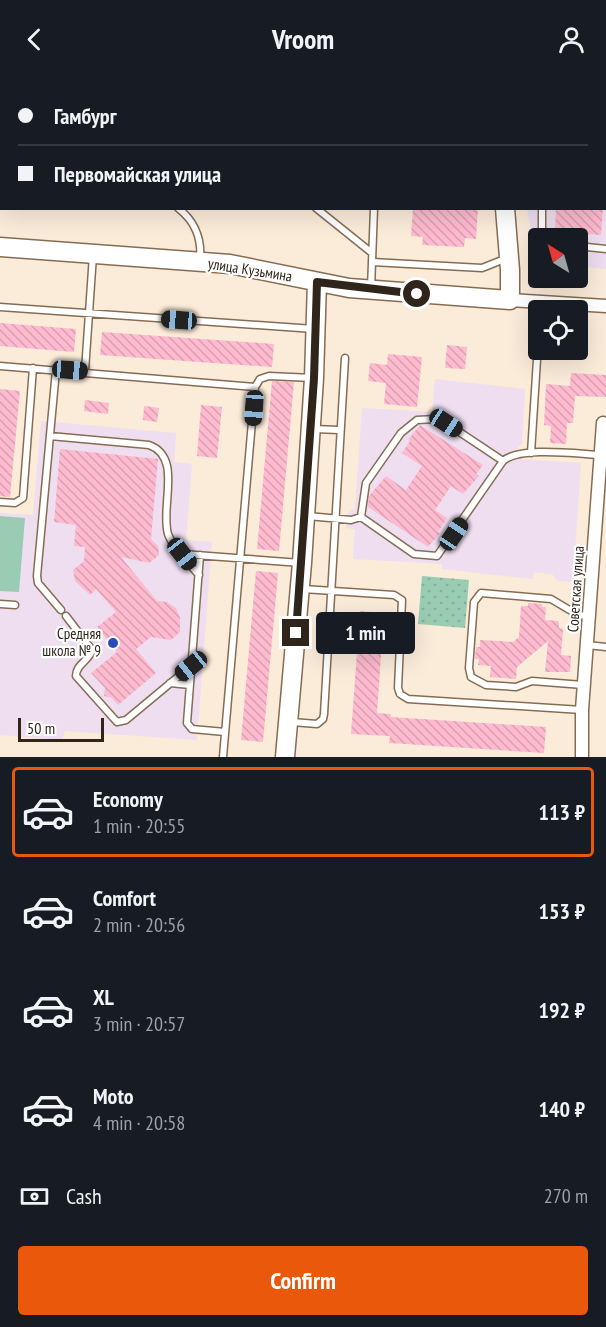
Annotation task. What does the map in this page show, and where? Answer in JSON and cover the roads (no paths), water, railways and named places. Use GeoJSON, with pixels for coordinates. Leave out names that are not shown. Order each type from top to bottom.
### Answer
{"type":"FeatureCollection","features":[{"type":"Feature","properties":{"kind":"street"},"geometry":{"type":"LineString","coordinates":[[505,210],[510,300]]}},
{"type":"Feature","properties":{"kind":"street","name":"улица Кузьмина"},"geometry":{"type":"LineString","coordinates":[[0,247],[200,262],[259,269],[317,282],[371,290],[510,300],[528,303]]}},
{"type":"Feature","properties":{"kind":"street"},"geometry":{"type":"LineString","coordinates":[[285,757],[302,563],[314,378],[317,282]]}},
{"type":"Feature","properties":{"kind":"street","name":"улица Кузьмина"},"geometry":{"type":"LineString","coordinates":[[588,306],[606,306]]}},
{"type":"Feature","properties":{"kind":"street","name":"Советская улица"},"geometry":{"type":"LineString","coordinates":[[582,757],[586,645],[604,421]]}},
{"type":"Feature","properties":{"kind":"lane"},"geometry":{"type":"LineString","coordinates":[[180,210],[191,221],[200,240],[200,262]]}},
{"type":"Feature","properties":{"kind":"lane"},"geometry":{"type":"LineString","coordinates":[[318,210],[372,253]]}},
{"type":"Feature","properties":{"kind":"lane"},"geometry":{"type":"LineString","coordinates":[[371,290],[374,210]]}},
{"type":"Feature","properties":{"kind":"lane"},"geometry":{"type":"LineString","coordinates":[[542,210],[542,228]]}},
{"type":"Feature","properties":{"kind":"lane"},"geometry":{"type":"LineString","coordinates":[[588,247],[606,249]]}},
{"type":"Feature","properties":{"kind":"lane"},"geometry":{"type":"LineString","coordinates":[[85,371],[93,253]]}},
{"type":"Feature","properties":{"kind":"lane"},"geometry":{"type":"LineString","coordinates":[[372,262],[482,268],[509,258]]}},
{"type":"Feature","properties":{"kind":"lane"},"geometry":{"type":"LineString","coordinates":[[0,307],[314,329]]}},
{"type":"Feature","properties":{"kind":"lane"},"geometry":{"type":"LineString","coordinates":[[288,721],[317,724],[323,719],[345,358]]}},
{"type":"Feature","properties":{"kind":"lane"},"geometry":{"type":"LineString","coordinates":[[531,453],[537,360]]}},
{"type":"Feature","properties":{"kind":"lane"},"geometry":{"type":"LineString","coordinates":[[0,366],[85,371],[255,387]]}},
{"type":"Feature","properties":{"kind":"lane"},"geometry":{"type":"LineString","coordinates":[[0,502],[15,503],[23,498],[33,368]]}},
{"type":"Feature","properties":{"kind":"lane"},"geometry":{"type":"LineString","coordinates":[[56,370],[37,576],[38,583],[61,610]]}},
{"type":"Feature","properties":{"kind":"lane"},"geometry":{"type":"LineString","coordinates":[[223,757],[255,387],[260,379],[269,376],[314,378]]}},
{"type":"Feature","properties":{"kind":"lane"},"geometry":{"type":"LineString","coordinates":[[361,518],[366,483],[401,433],[417,420],[441,420],[504,461]]}},
{"type":"Feature","properties":{"kind":"lane"},"geometry":{"type":"LineString","coordinates":[[310,429],[339,430]]}},
{"type":"Feature","properties":{"kind":"lane"},"geometry":{"type":"LineString","coordinates":[[50,436],[149,445],[160,450],[167,461],[168,533],[198,575]]}},
{"type":"Feature","properties":{"kind":"lane"},"geometry":{"type":"LineString","coordinates":[[305,516],[335,519],[361,518],[414,554],[437,556],[504,461],[512,455],[531,453],[601,455]]}},
{"type":"Feature","properties":{"kind":"lane"},"geometry":{"type":"LineString","coordinates":[[182,554],[302,563]]}},
{"type":"Feature","properties":{"kind":"lane"},"geometry":{"type":"LineString","coordinates":[[200,555],[188,726],[192,729],[225,732]]}},
{"type":"Feature","properties":{"kind":"lane"},"geometry":{"type":"LineString","coordinates":[[299,589],[394,595],[402,600],[398,688],[404,697],[582,710]]}},
{"type":"Feature","properties":{"kind":"lane"},"geometry":{"type":"LineString","coordinates":[[584,685],[532,681],[516,687],[486,685],[471,677],[474,602],[481,593],[550,599],[578,615],[589,616]]}},
{"type":"Feature","properties":{"kind":"lane"},"geometry":{"type":"LineString","coordinates":[[0,604],[15,606]]}},
{"type":"Feature","properties":{"kind":"lane"},"geometry":{"type":"LineString","coordinates":[[66,616],[92,650],[90,656],[77,669],[76,676],[112,720],[117,722],[126,720],[191,666]]}},
{"type":"Feature","properties":{"kind":"lane"},"geometry":{"type":"LineString","coordinates":[[586,645],[606,647]]}},
{"type":"Feature","properties":{"kind":"lane"},"geometry":{"type":"LineString","coordinates":[[170,683],[190,685]]}},
{"type":"Feature","properties":{"kind":"place","name":"Средняя школа № 9"},"geometry":{"type":"Point","coordinates":[113,643]}}]}
